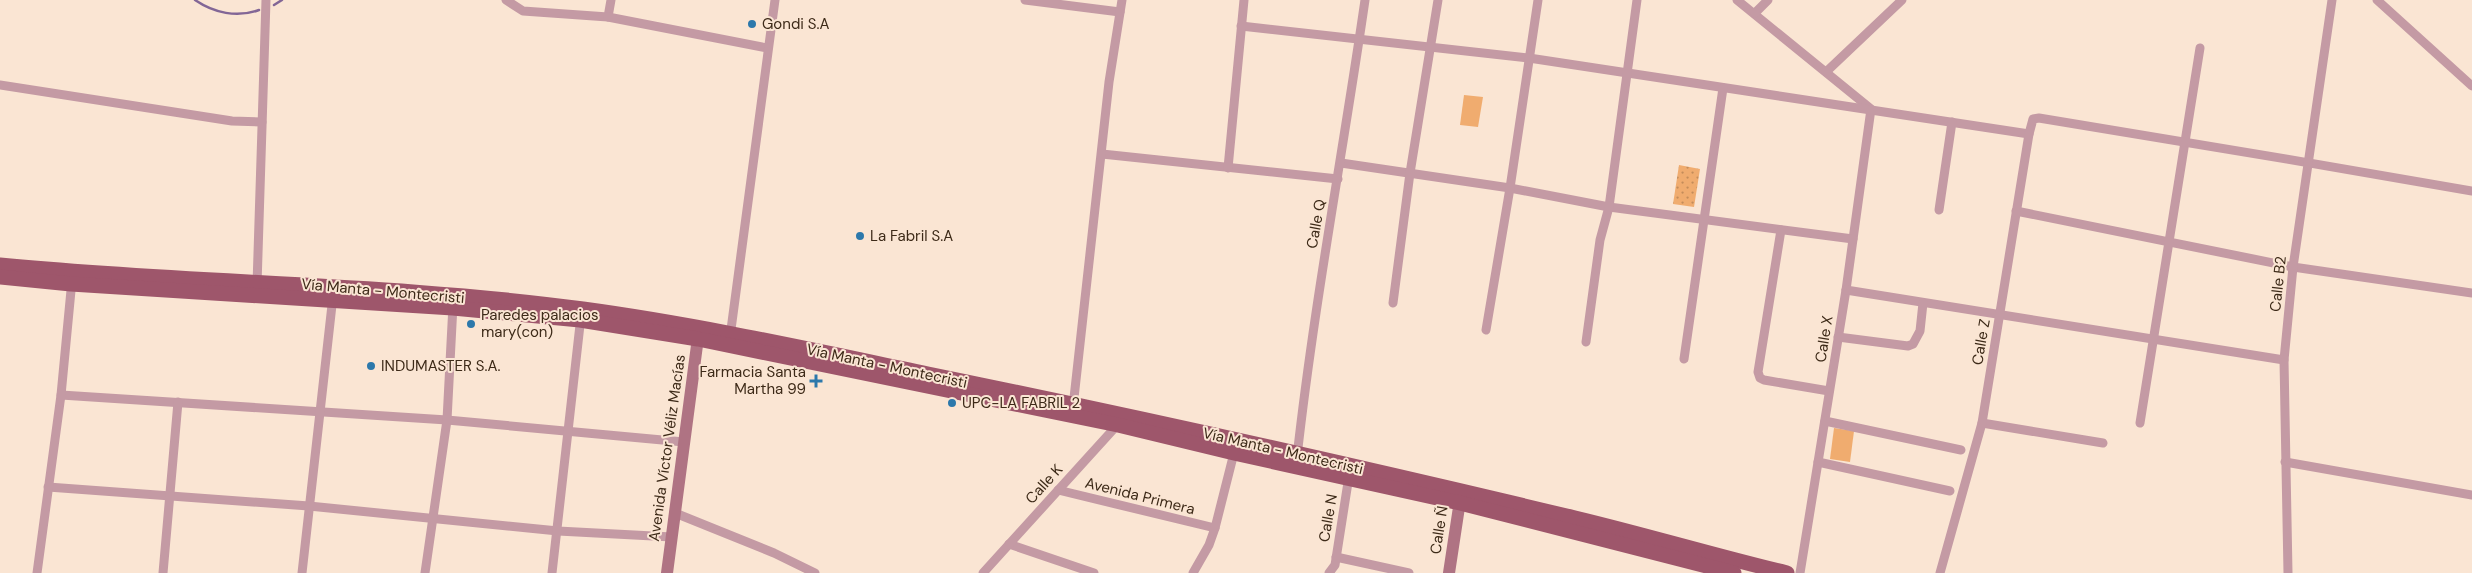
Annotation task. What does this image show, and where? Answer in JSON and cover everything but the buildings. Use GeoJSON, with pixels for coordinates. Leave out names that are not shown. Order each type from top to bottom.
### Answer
{"type":"FeatureCollection","features":[{"type":"Feature","properties":{"kind":"main road","name":"Vía Manta - Montecristi"},"geometry":{"type":"LineString","coordinates":[[0,265],[72,278]]}},
{"type":"Feature","properties":{"kind":"main road","name":"Vía Manta - Montecristi"},"geometry":{"type":"LineString","coordinates":[[0,277],[72,278],[257,288],[453,302],[581,315],[730,339],[1072,409],[1461,497],[1580,519],[1787,573]]}},
{"type":"Feature","properties":{"kind":"main road","name":"Vía Manta - Montecristi"},"geometry":{"type":"LineString","coordinates":[[1461,497],[1734,573]]}},
{"type":"Feature","properties":{"kind":"street"},"geometry":{"type":"LineString","coordinates":[[257,288],[266,0]]}},
{"type":"Feature","properties":{"kind":"street"},"geometry":{"type":"LineString","coordinates":[[506,0],[523,10],[608,17],[768,48]]}},
{"type":"Feature","properties":{"kind":"street"},"geometry":{"type":"LineString","coordinates":[[608,17],[611,0]]}},
{"type":"Feature","properties":{"kind":"street"},"geometry":{"type":"LineString","coordinates":[[730,339],[775,0]]}},
{"type":"Feature","properties":{"kind":"street"},"geometry":{"type":"LineString","coordinates":[[1025,0],[1120,12]]}},
{"type":"Feature","properties":{"kind":"street"},"geometry":{"type":"LineString","coordinates":[[1072,409],[1109,82],[1122,0]]}},
{"type":"Feature","properties":{"kind":"street"},"geometry":{"type":"LineString","coordinates":[[1228,168],[1244,0]]}},
{"type":"Feature","properties":{"kind":"street","name":"Calle Q"},"geometry":{"type":"LineString","coordinates":[[1297,461],[1324,258],[1341,163],[1365,0]]}},
{"type":"Feature","properties":{"kind":"street"},"geometry":{"type":"LineString","coordinates":[[1392,303],[1410,173],[1438,0]]}},
{"type":"Feature","properties":{"kind":"street"},"geometry":{"type":"LineString","coordinates":[[1486,330],[1510,188],[1538,0]]}},
{"type":"Feature","properties":{"kind":"street"},"geometry":{"type":"LineString","coordinates":[[1586,342],[1600,240],[1609,207],[1637,0]]}},
{"type":"Feature","properties":{"kind":"street"},"geometry":{"type":"LineString","coordinates":[[1737,0],[1871,109]]}},
{"type":"Feature","properties":{"kind":"street"},"geometry":{"type":"LineString","coordinates":[[1755,14],[1768,0]]}},
{"type":"Feature","properties":{"kind":"street"},"geometry":{"type":"LineString","coordinates":[[1826,72],[1902,0]]}},
{"type":"Feature","properties":{"kind":"street","name":"Calle B2"},"geometry":{"type":"LineString","coordinates":[[2288,573],[2284,360],[2294,267],[2332,0]]}},
{"type":"Feature","properties":{"kind":"street"},"geometry":{"type":"LineString","coordinates":[[2377,0],[2472,86]]}},
{"type":"Feature","properties":{"kind":"street"},"geometry":{"type":"LineString","coordinates":[[1241,26],[1529,58],[2029,134]]}},
{"type":"Feature","properties":{"kind":"street"},"geometry":{"type":"LineString","coordinates":[[2140,423],[2200,48]]}},
{"type":"Feature","properties":{"kind":"street"},"geometry":{"type":"LineString","coordinates":[[0,85],[232,121],[262,122]]}},
{"type":"Feature","properties":{"kind":"street"},"geometry":{"type":"LineString","coordinates":[[1684,359],[1724,88]]}},
{"type":"Feature","properties":{"kind":"street","name":"Calle X"},"geometry":{"type":"LineString","coordinates":[[1800,573],[1846,290],[1871,109]]}},
{"type":"Feature","properties":{"kind":"street","name":"Calle Z"},"geometry":{"type":"LineString","coordinates":[[1940,573],[1982,422],[2031,123],[2034,119],[2039,118],[2185,141]]}},
{"type":"Feature","properties":{"kind":"street"},"geometry":{"type":"LineString","coordinates":[[1938,210],[1952,122]]}},
{"type":"Feature","properties":{"kind":"street"},"geometry":{"type":"LineString","coordinates":[[2185,141],[2308,164],[2472,191]]}},
{"type":"Feature","properties":{"kind":"street"},"geometry":{"type":"LineString","coordinates":[[1102,154],[1338,179]]}},
{"type":"Feature","properties":{"kind":"street"},"geometry":{"type":"LineString","coordinates":[[1341,163],[1510,188],[1609,207],[1853,239]]}},
{"type":"Feature","properties":{"kind":"street"},"geometry":{"type":"LineString","coordinates":[[2016,212],[2294,267],[2472,293]]}},
{"type":"Feature","properties":{"kind":"street"},"geometry":{"type":"LineString","coordinates":[[1781,230],[1758,372],[1760,378],[1764,380],[1829,391]]}},
{"type":"Feature","properties":{"kind":"street"},"geometry":{"type":"LineString","coordinates":[[37,573],[61,395],[72,278]]}},
{"type":"Feature","properties":{"kind":"street"},"geometry":{"type":"LineString","coordinates":[[1846,290],[2153,341],[2284,360]]}},
{"type":"Feature","properties":{"kind":"street"},"geometry":{"type":"LineString","coordinates":[[302,573],[333,293]]}},
{"type":"Feature","properties":{"kind":"street"},"geometry":{"type":"LineString","coordinates":[[425,573],[446,420],[453,302]]}},
{"type":"Feature","properties":{"kind":"street"},"geometry":{"type":"LineString","coordinates":[[1838,337],[1908,346],[1913,344],[1920,331],[1923,303]]}},
{"type":"Feature","properties":{"kind":"street"},"geometry":{"type":"LineString","coordinates":[[552,573],[570,430],[581,315]]}},
{"type":"Feature","properties":{"kind":"street","name":"Avenida Víctor Véliz Macías"},"geometry":{"type":"LineString","coordinates":[[667,573],[699,334]]}},
{"type":"Feature","properties":{"kind":"street"},"geometry":{"type":"LineString","coordinates":[[61,395],[446,420],[684,442]]}},
{"type":"Feature","properties":{"kind":"street"},"geometry":{"type":"LineString","coordinates":[[163,573],[178,402]]}},
{"type":"Feature","properties":{"kind":"street","name":"Calle K"},"geometry":{"type":"LineString","coordinates":[[983,573],[1122,420]]}},
{"type":"Feature","properties":{"kind":"street"},"geometry":{"type":"LineString","coordinates":[[1825,421],[1960,450]]}},
{"type":"Feature","properties":{"kind":"street"},"geometry":{"type":"LineString","coordinates":[[1982,422],[2103,443]]}},
{"type":"Feature","properties":{"kind":"street"},"geometry":{"type":"LineString","coordinates":[[1193,573],[1209,545],[1215,528],[1235,447]]}},
{"type":"Feature","properties":{"kind":"street"},"geometry":{"type":"LineString","coordinates":[[1818,462],[1950,491]]}},
{"type":"Feature","properties":{"kind":"street"},"geometry":{"type":"LineString","coordinates":[[2285,462],[2472,495]]}},
{"type":"Feature","properties":{"kind":"street","name":"Calle N"},"geometry":{"type":"LineString","coordinates":[[1330,573],[1335,565],[1350,472]]}},
{"type":"Feature","properties":{"kind":"street"},"geometry":{"type":"LineString","coordinates":[[48,487],[309,506],[433,520],[558,531],[672,537]]}},
{"type":"Feature","properties":{"kind":"street","name":"Avenida Primera"},"geometry":{"type":"LineString","coordinates":[[1058,490],[1215,528]]}},
{"type":"Feature","properties":{"kind":"street","name":"Calle Ñ"},"geometry":{"type":"LineString","coordinates":[[1449,573],[1461,497]]}},
{"type":"Feature","properties":{"kind":"street"},"geometry":{"type":"LineString","coordinates":[[675,513],[774,553],[816,573]]}},
{"type":"Feature","properties":{"kind":"street"},"geometry":{"type":"LineString","coordinates":[[1009,544],[1094,573]]}},
{"type":"Feature","properties":{"kind":"street"},"geometry":{"type":"LineString","coordinates":[[1336,557],[1409,573]]}},
{"type":"Feature","properties":{"kind":"shaded area"},"geometry":{"type":"Polygon","coordinates":[[[1464,95],[1483,97],[1478,127],[1460,125],[1464,95]]]}},
{"type":"Feature","properties":{"kind":"shaded area"},"geometry":{"type":"Polygon","coordinates":[[[1679,165],[1700,169],[1694,207],[1673,204],[1679,165]]]}},
{"type":"Feature","properties":{"kind":"shaded area"},"geometry":{"type":"Polygon","coordinates":[[[1834,428],[1854,431],[1850,462],[1830,459],[1834,428]]]}},
{"type":"Feature","properties":{"kind":"waterway"},"geometry":{"type":"LineString","coordinates":[[195,0],[210,8],[226,13],[242,14],[259,10]]}},
{"type":"Feature","properties":{"kind":"waterway"},"geometry":{"type":"LineString","coordinates":[[274,5],[282,0]]}},
{"type":"Feature","properties":{"kind":"place","name":"Gondi S.A"},"geometry":{"type":"Point","coordinates":[752,24]}},
{"type":"Feature","properties":{"kind":"place","name":"La Fabril S.A"},"geometry":{"type":"Point","coordinates":[860,236]}},
{"type":"Feature","properties":{"kind":"place","name":"Paredes palacios mary(con)"},"geometry":{"type":"Point","coordinates":[471,324]}},
{"type":"Feature","properties":{"kind":"place","name":"INDUMASTER S.A."},"geometry":{"type":"Point","coordinates":[371,366]}},
{"type":"Feature","properties":{"kind":"place","name":"Farmacia Santa Martha 99"},"geometry":{"type":"Point","coordinates":[816,381]}},
{"type":"Feature","properties":{"kind":"place","name":"UPC-LA FABRIL 2"},"geometry":{"type":"Point","coordinates":[952,403]}}]}
